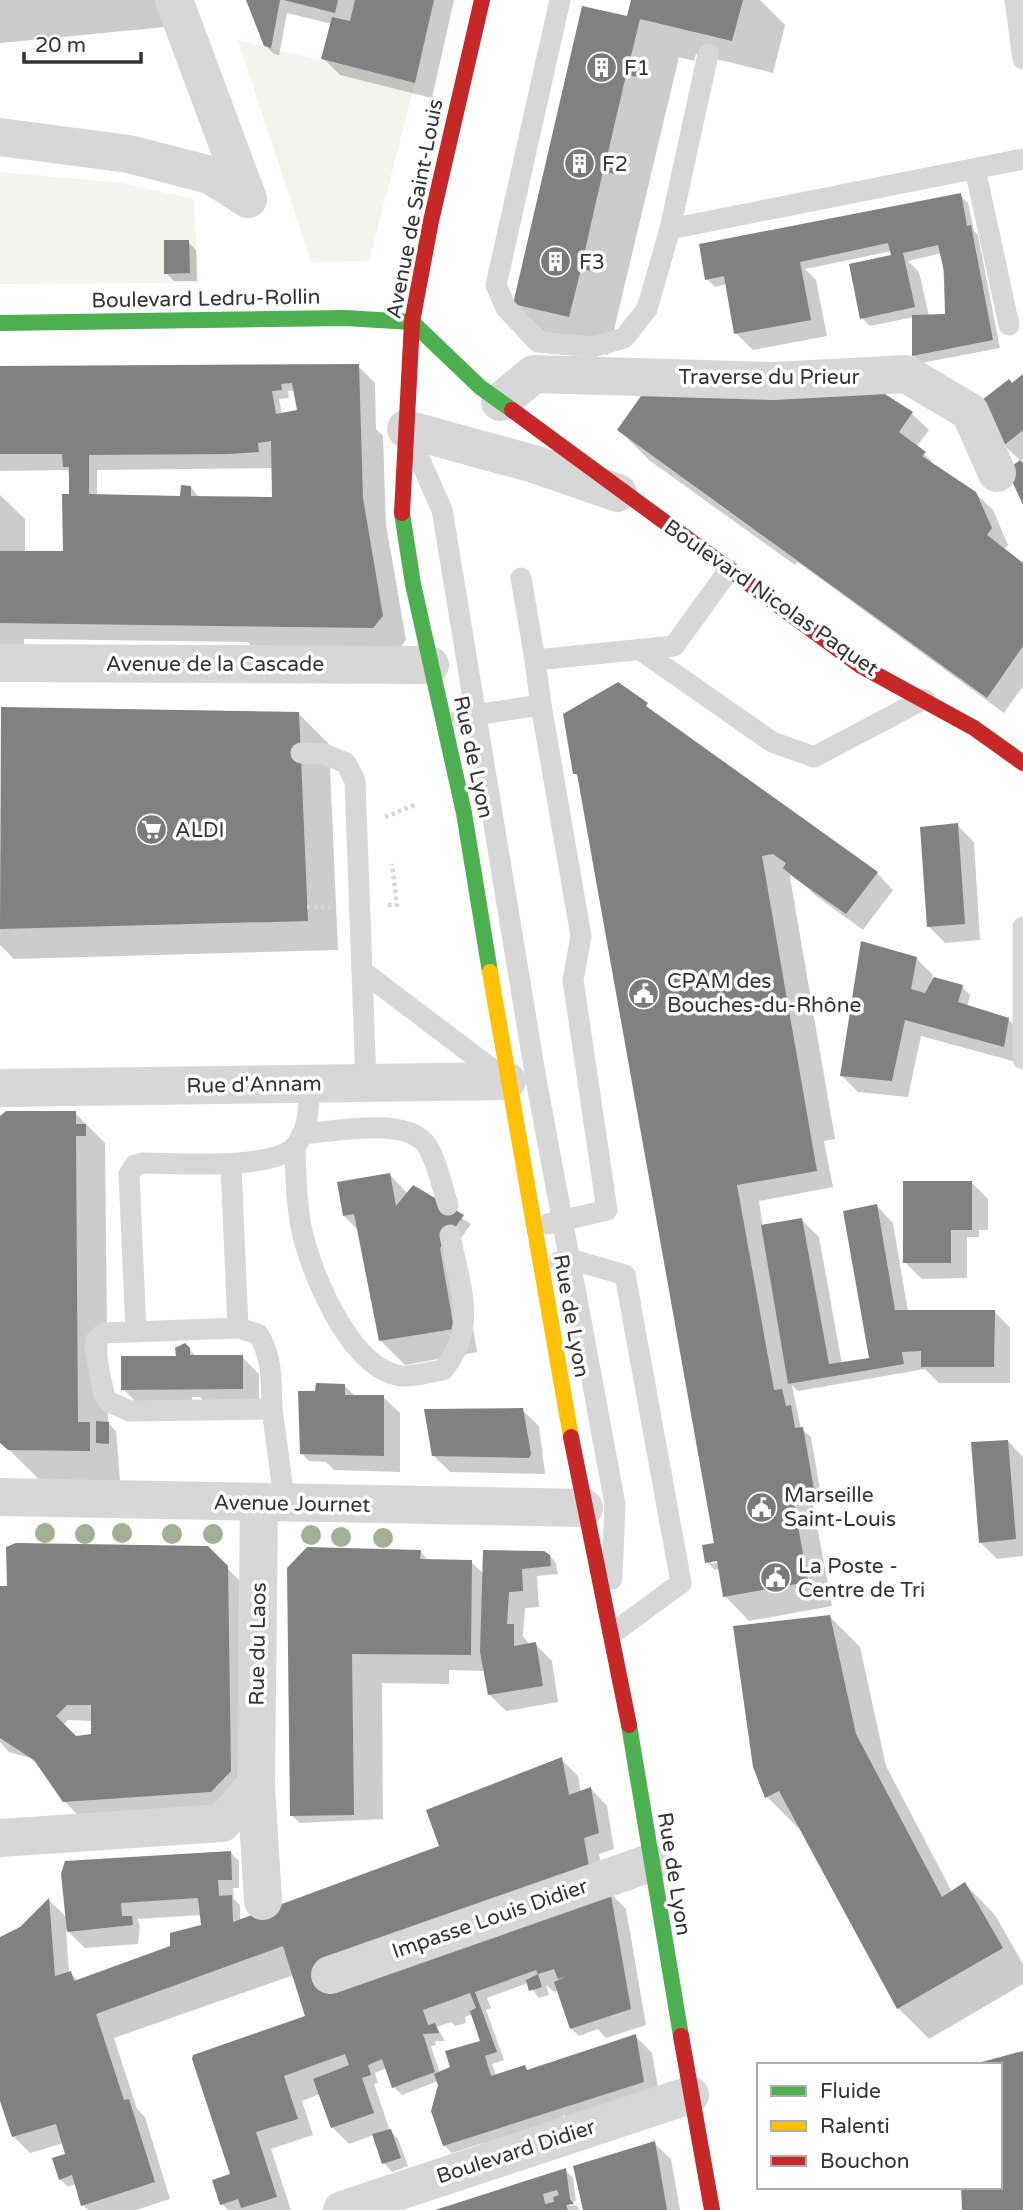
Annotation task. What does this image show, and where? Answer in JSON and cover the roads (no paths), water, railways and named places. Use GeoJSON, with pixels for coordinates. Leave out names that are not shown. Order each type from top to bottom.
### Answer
{"type":"FeatureCollection","features":[{"type":"Feature","properties":{"kind":"street"},"geometry":{"type":"LineString","coordinates":[[0,137],[129,154],[210,175],[248,199],[174,0]]}},
{"type":"Feature","properties":{"kind":"street","name":"Avenue de Saint-Louis"},"geometry":{"type":"LineString","coordinates":[[406,429],[412,321],[431,221],[482,0]]}},
{"type":"Feature","properties":{"kind":"street","name":"Boulevard Ledru-Rollin"},"geometry":{"type":"LineString","coordinates":[[0,323],[345,318],[412,321]]}},
{"type":"Feature","properties":{"kind":"street","name":"Boulevard Nicolas Paquet"},"geometry":{"type":"LineString","coordinates":[[412,321],[469,378],[500,402],[861,666],[924,699],[1023,763]]}},
{"type":"Feature","properties":{"kind":"street","name":"Traverse du Prieur"},"geometry":{"type":"LineString","coordinates":[[500,402],[534,374],[774,381],[906,374],[970,412],[997,473]]}},
{"type":"Feature","properties":{"kind":"street","name":"Boulevard Nicolas Paquet"},"geometry":{"type":"LineString","coordinates":[[406,429],[534,464],[629,496]]}},
{"type":"Feature","properties":{"kind":"street","name":"Rue de Lyon"},"geometry":{"type":"LineString","coordinates":[[406,429],[402,519],[430,665],[445,720],[464,813],[507,1081],[584,1508],[611,1626],[712,2210]]}},
{"type":"Feature","properties":{"kind":"street","name":"Avenue de la Cascade"},"geometry":{"type":"LineString","coordinates":[[0,663],[430,665]]}},
{"type":"Feature","properties":{"kind":"street","name":"Rue d'Annam"},"geometry":{"type":"LineString","coordinates":[[0,1088],[507,1081]]}},
{"type":"Feature","properties":{"kind":"street","name":"Avenue Journet"},"geometry":{"type":"LineString","coordinates":[[0,1497],[584,1508]]}},
{"type":"Feature","properties":{"kind":"street","name":"Rue du Laos"},"geometry":{"type":"LineString","coordinates":[[263,1901],[256,1785],[272,1504]]}},
{"type":"Feature","properties":{"kind":"street"},"geometry":{"type":"LineString","coordinates":[[0,1838],[222,1823],[256,1785]]}},
{"type":"Feature","properties":{"kind":"street","name":"Impasse Louis Didier"},"geometry":{"type":"LineString","coordinates":[[330,1975],[650,1863]]}},
{"type":"Feature","properties":{"kind":"street","name":"Boulevard Didier"},"geometry":{"type":"LineString","coordinates":[[342,2210],[690,2095]]}},
{"type":"Feature","properties":{"kind":"lane"},"geometry":{"type":"LineString","coordinates":[[560,0],[496,285],[506,308],[538,342],[593,347],[625,338],[647,309],[670,229],[708,54]]}},
{"type":"Feature","properties":{"kind":"lane"},"geometry":{"type":"LineString","coordinates":[[1015,0],[1023,59]]}},
{"type":"Feature","properties":{"kind":"lane"},"geometry":{"type":"LineString","coordinates":[[670,229],[1023,159]]}},
{"type":"Feature","properties":{"kind":"lane"},"geometry":{"type":"LineString","coordinates":[[975,169],[1009,325]]}},
{"type":"Feature","properties":{"kind":"lane"},"geometry":{"type":"LineString","coordinates":[[406,429],[442,510],[561,1221],[615,1504],[611,1626]]}},
{"type":"Feature","properties":{"kind":"lane"},"geometry":{"type":"LineString","coordinates":[[535,660],[674,646],[729,570]]}},
{"type":"Feature","properties":{"kind":"lane"},"geometry":{"type":"LineString","coordinates":[[521,578],[582,936],[573,980],[607,1210],[533,1227]]}},
{"type":"Feature","properties":{"kind":"lane"},"geometry":{"type":"LineString","coordinates":[[639,649],[772,742],[814,757],[924,699]]}},
{"type":"Feature","properties":{"kind":"lane"},"geometry":{"type":"LineString","coordinates":[[445,720],[541,705]]}},
{"type":"Feature","properties":{"kind":"lane"},"geometry":{"type":"LineString","coordinates":[[301,753],[324,754],[345,763],[355,782],[366,1083]]}},
{"type":"Feature","properties":{"kind":"lane"},"geometry":{"type":"LineString","coordinates":[[1023,928],[1023,1059]]}},
{"type":"Feature","properties":{"kind":"lane"},"geometry":{"type":"LineString","coordinates":[[362,971],[507,1081]]}},
{"type":"Feature","properties":{"kind":"lane"},"geometry":{"type":"LineString","coordinates":[[136,1332],[129,1174],[135,1165],[231,1165],[280,1156],[298,1141],[307,1126],[310,1084]]}},
{"type":"Feature","properties":{"kind":"lane"},"geometry":{"type":"LineString","coordinates":[[298,1141],[392,1128],[408,1130],[419,1136],[429,1148],[448,1205]]}},
{"type":"Feature","properties":{"kind":"lane"},"geometry":{"type":"LineString","coordinates":[[298,1141],[296,1194],[305,1242],[337,1321],[362,1353],[380,1369],[402,1376],[443,1370],[455,1356],[466,1325],[450,1235]]}},
{"type":"Feature","properties":{"kind":"lane"},"geometry":{"type":"LineString","coordinates":[[231,1165],[238,1328]]}},
{"type":"Feature","properties":{"kind":"lane"},"geometry":{"type":"LineString","coordinates":[[540,1265],[570,1259],[625,1275],[681,1583],[611,1626]]}},
{"type":"Feature","properties":{"kind":"lane"},"geometry":{"type":"LineString","coordinates":[[272,1409],[130,1411],[109,1402],[104,1395],[96,1340],[104,1333],[238,1328],[258,1334],[266,1346],[270,1362],[272,1409],[272,1504]]}},
{"type":"Feature","properties":{"kind":"place","name":"F1"},"geometry":{"type":"Point","coordinates":[601,68]}},
{"type":"Feature","properties":{"kind":"place","name":"F2"},"geometry":{"type":"Point","coordinates":[579,164]}},
{"type":"Feature","properties":{"kind":"place","name":"F3"},"geometry":{"type":"Point","coordinates":[556,262]}},
{"type":"Feature","properties":{"kind":"place","name":"ALDI"},"geometry":{"type":"Point","coordinates":[152,830]}},
{"type":"Feature","properties":{"kind":"place","name":"CPAM des Bouches-du-Rhône"},"geometry":{"type":"Point","coordinates":[644,993]}},
{"type":"Feature","properties":{"kind":"place","name":"Marseille Saint-Louis"},"geometry":{"type":"Point","coordinates":[761,1507]}},
{"type":"Feature","properties":{"kind":"place","name":"La Poste - Centre de Tri"},"geometry":{"type":"Point","coordinates":[775,1578]}}]}
